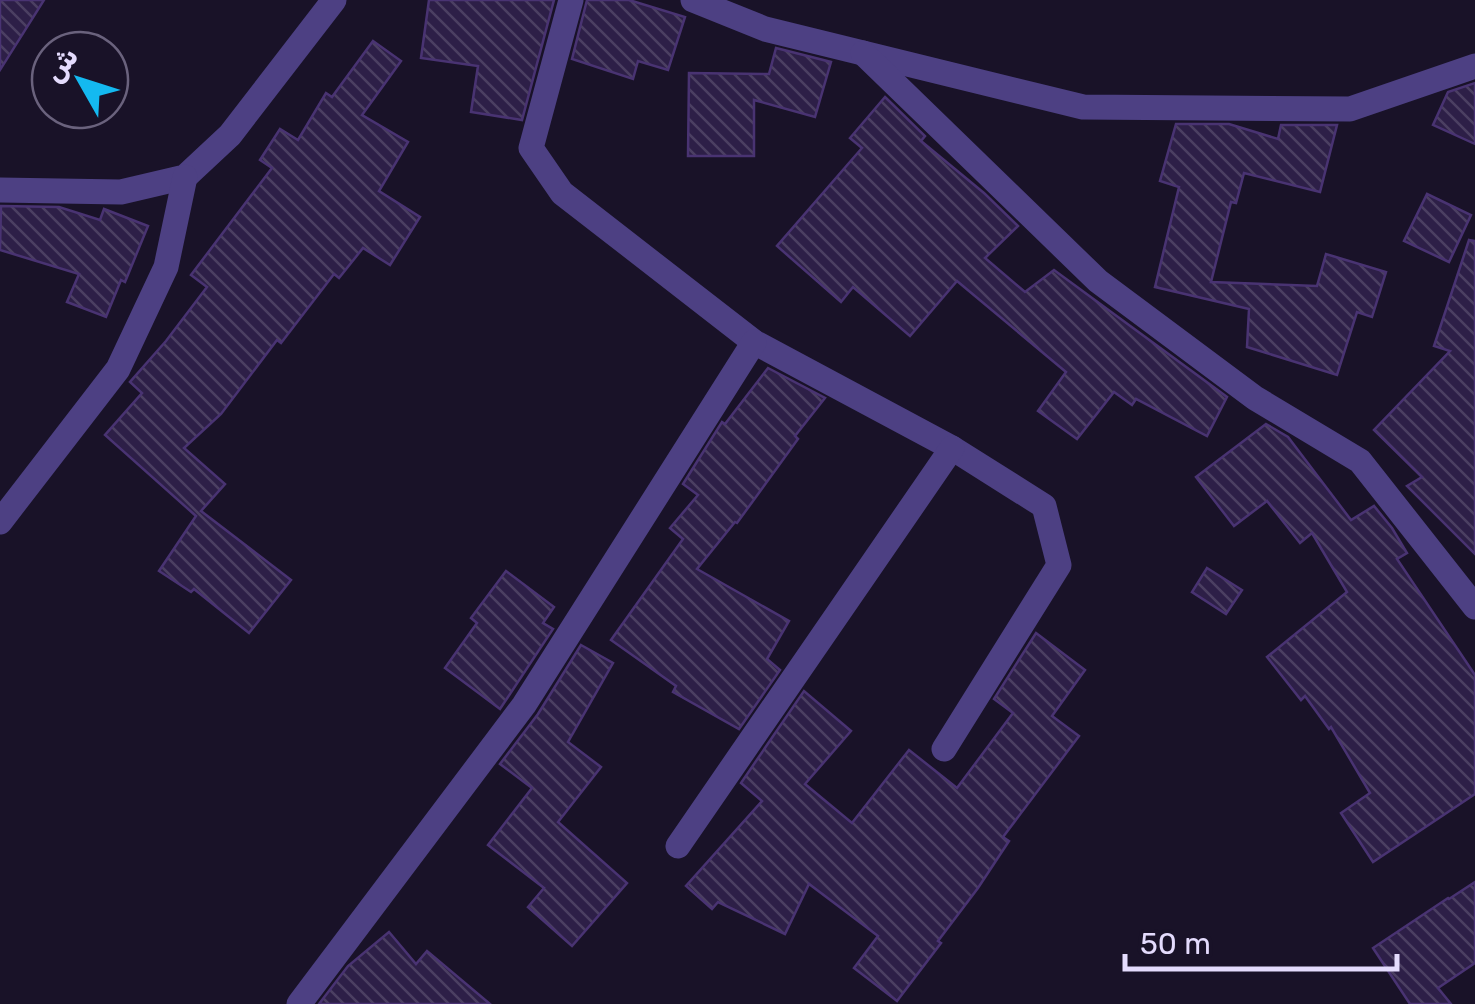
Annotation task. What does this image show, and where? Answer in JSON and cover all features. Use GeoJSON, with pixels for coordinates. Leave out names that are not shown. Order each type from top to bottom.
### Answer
{"type":"FeatureCollection","features":[{"type":"Feature","properties":{"kind":"street"},"geometry":{"type":"LineString","coordinates":[[0,190],[121,192],[184,178],[230,134],[334,0]]}},
{"type":"Feature","properties":{"kind":"street"},"geometry":{"type":"LineString","coordinates":[[571,0],[532,148],[562,193],[754,342],[952,448],[1044,506],[1059,565],[944,748]]}},
{"type":"Feature","properties":{"kind":"street"},"geometry":{"type":"LineString","coordinates":[[693,0],[765,28],[1083,108],[1350,108],[1475,66]]}},
{"type":"Feature","properties":{"kind":"street"},"geometry":{"type":"LineString","coordinates":[[863,53],[1098,282],[1255,398],[1360,461],[1475,608]]}},
{"type":"Feature","properties":{"kind":"street"},"geometry":{"type":"LineString","coordinates":[[0,522],[118,369],[166,267],[184,178]]}},
{"type":"Feature","properties":{"kind":"street"},"geometry":{"type":"LineString","coordinates":[[299,1004],[524,704],[754,342]]}},
{"type":"Feature","properties":{"kind":"street"},"geometry":{"type":"LineString","coordinates":[[678,846],[952,448]]}},
{"type":"Feature","properties":{"kind":"building"},"geometry":{"type":"Polygon","coordinates":[[[0,0],[44,0],[0,70],[0,0]]]}},
{"type":"Feature","properties":{"kind":"building"},"geometry":{"type":"Polygon","coordinates":[[[429,0],[554,0],[522,120],[471,112],[478,66],[421,58],[429,0]]]}},
{"type":"Feature","properties":{"kind":"building"},"geometry":{"type":"Polygon","coordinates":[[[587,0],[629,0],[685,17],[668,70],[638,61],[633,79],[572,59],[587,0]]]}},
{"type":"Feature","properties":{"kind":"building"},"geometry":{"type":"Polygon","coordinates":[[[373,41],[401,61],[362,115],[408,142],[379,191],[420,217],[390,265],[363,248],[339,278],[334,274],[221,414],[184,448],[225,484],[201,511],[291,580],[249,633],[194,589],[191,592],[159,571],[196,516],[105,435],[142,393],[130,382],[207,287],[191,275],[272,168],[260,160],[280,129],[298,140],[326,93],[332,97],[373,41]]]}},
{"type":"Feature","properties":{"kind":"building"},"geometry":{"type":"Polygon","coordinates":[[[776,48],[831,62],[815,117],[754,100],[754,156],[688,156],[689,73],[769,74],[776,48]]]}},
{"type":"Feature","properties":{"kind":"building"},"geometry":{"type":"Polygon","coordinates":[[[1475,83],[1475,144],[1433,125],[1448,92],[1475,83]]]}},
{"type":"Feature","properties":{"kind":"building"},"geometry":{"type":"Polygon","coordinates":[[[885,97],[925,136],[921,141],[1018,226],[985,258],[1025,292],[1054,270],[1227,397],[1207,436],[1136,399],[1132,405],[1114,392],[1077,439],[1038,411],[1066,372],[957,281],[910,336],[853,287],[841,302],[777,246],[862,148],[850,138],[885,97]]]}},
{"type":"Feature","properties":{"kind":"building"},"geometry":{"type":"Polygon","coordinates":[[[1176,124],[1229,124],[1278,139],[1281,125],[1337,125],[1320,192],[1244,173],[1236,203],[1231,202],[1211,282],[1317,286],[1326,254],[1386,272],[1372,317],[1357,312],[1337,375],[1247,347],[1249,309],[1155,287],[1179,187],[1160,181],[1176,124]]]}},
{"type":"Feature","properties":{"kind":"building"},"geometry":{"type":"Polygon","coordinates":[[[1427,194],[1471,215],[1449,262],[1404,241],[1427,194]]]}},
{"type":"Feature","properties":{"kind":"building"},"geometry":{"type":"Polygon","coordinates":[[[1,206],[59,207],[100,220],[104,209],[148,226],[106,317],[67,302],[79,274],[0,250],[1,206]]]}},
{"type":"Feature","properties":{"kind":"building"},"geometry":{"type":"Polygon","coordinates":[[[1469,240],[1475,241],[1475,554],[1407,486],[1422,477],[1374,430],[1450,351],[1434,346],[1469,240]]]}},
{"type":"Feature","properties":{"kind":"building"},"geometry":{"type":"Polygon","coordinates":[[[768,368],[825,398],[737,523],[697,569],[789,621],[767,659],[780,670],[739,729],[673,692],[676,686],[611,640],[683,539],[670,528],[698,495],[683,484],[722,422],[725,424],[768,368]]]}},
{"type":"Feature","properties":{"kind":"building"},"geometry":{"type":"Polygon","coordinates":[[[1266,424],[1288,437],[1351,520],[1374,506],[1407,553],[1397,559],[1475,675],[1475,794],[1373,862],[1341,813],[1370,793],[1331,727],[1305,696],[1301,700],[1267,657],[1347,592],[1312,533],[1300,543],[1267,501],[1234,526],[1196,477],[1266,424]]]}},
{"type":"Feature","properties":{"kind":"building"},"geometry":{"type":"Polygon","coordinates":[[[1207,568],[1242,590],[1226,614],[1192,592],[1207,568]]]}},
{"type":"Feature","properties":{"kind":"building"},"geometry":{"type":"Polygon","coordinates":[[[506,571],[554,607],[543,623],[553,629],[500,709],[445,668],[477,623],[471,618],[506,571]]]}},
{"type":"Feature","properties":{"kind":"building"},"geometry":{"type":"Polygon","coordinates":[[[1036,633],[1085,670],[1052,716],[1079,736],[1003,837],[1009,841],[897,1001],[854,968],[878,936],[809,884],[785,934],[718,902],[712,909],[686,886],[762,801],[741,783],[804,691],[851,731],[805,784],[852,823],[909,750],[957,788],[1013,713],[994,699],[1036,633]]]}},
{"type":"Feature","properties":{"kind":"building"},"geometry":{"type":"Polygon","coordinates":[[[581,645],[613,663],[568,742],[601,767],[558,822],[627,883],[572,946],[528,907],[544,888],[488,845],[532,788],[500,764],[538,714],[581,645]]]}},
{"type":"Feature","properties":{"kind":"building"},"geometry":{"type":"Polygon","coordinates":[[[1475,882],[1475,963],[1438,988],[1451,1004],[1410,1004],[1373,948],[1475,882]]]}},
{"type":"Feature","properties":{"kind":"building"},"geometry":{"type":"Polygon","coordinates":[[[389,932],[416,964],[427,951],[490,1004],[319,1004],[348,966],[389,932]]]}}]}
